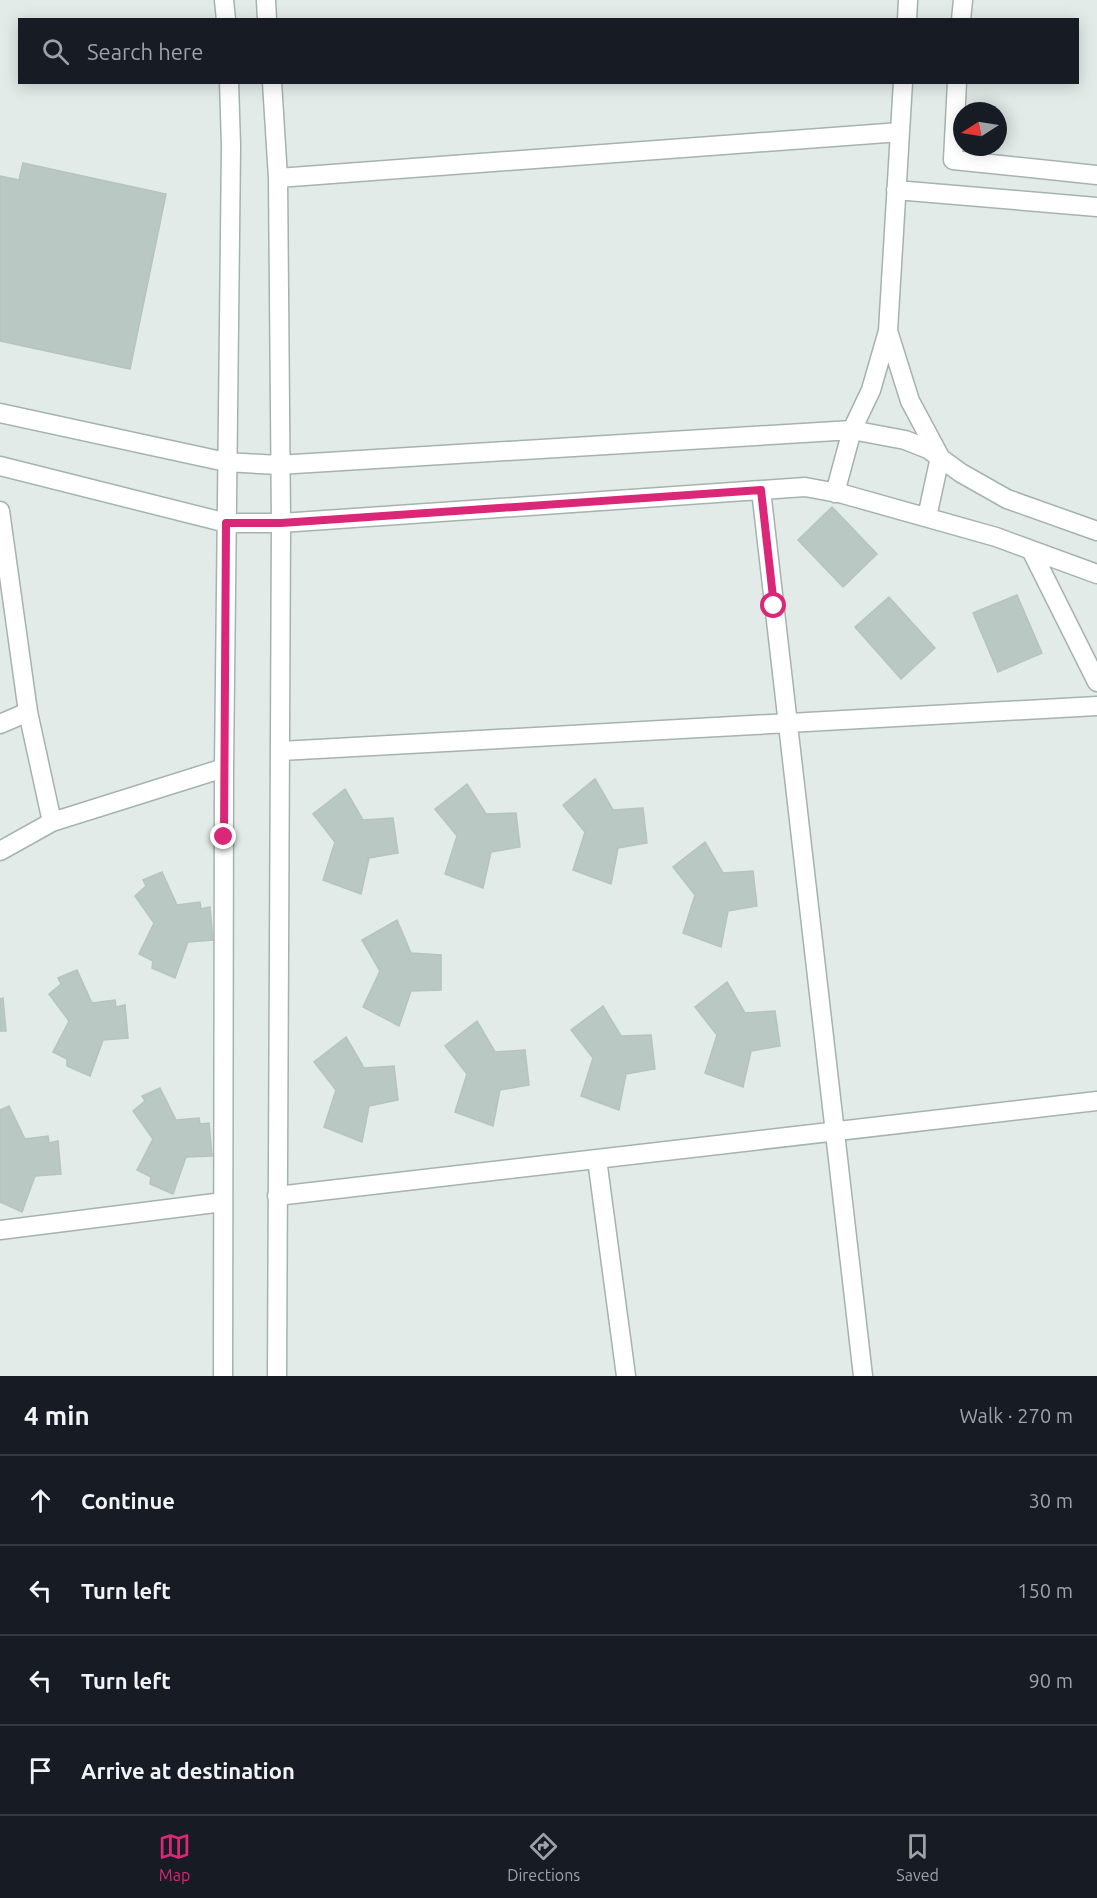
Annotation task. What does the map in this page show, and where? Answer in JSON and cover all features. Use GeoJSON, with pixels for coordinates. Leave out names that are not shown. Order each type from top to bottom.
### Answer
{"type":"FeatureCollection","features":[{"type":"Feature","properties":{"kind":"street"},"geometry":{"type":"LineString","coordinates":[[224,0],[226,18]]}},
{"type":"Feature","properties":{"kind":"street"},"geometry":{"type":"LineString","coordinates":[[266,0],[267,18]]}},
{"type":"Feature","properties":{"kind":"street"},"geometry":{"type":"LineString","coordinates":[[907,18],[908,0]]}},
{"type":"Feature","properties":{"kind":"street"},"geometry":{"type":"LineString","coordinates":[[961,18],[963,0]]}},
{"type":"Feature","properties":{"kind":"street"},"geometry":{"type":"LineString","coordinates":[[223,1376],[224,768],[230,84]]}},
{"type":"Feature","properties":{"kind":"street"},"geometry":{"type":"LineString","coordinates":[[272,84],[278,178],[278,465],[281,523],[277,1376]]}},
{"type":"Feature","properties":{"kind":"street"},"geometry":{"type":"LineString","coordinates":[[835,493],[852,430],[871,390],[888,332],[903,84]]}},
{"type":"Feature","properties":{"kind":"street"},"geometry":{"type":"LineString","coordinates":[[957,84],[953,160],[1097,175]]}},
{"type":"Feature","properties":{"kind":"street"},"geometry":{"type":"LineString","coordinates":[[278,178],[900,132]]}},
{"type":"Feature","properties":{"kind":"street"},"geometry":{"type":"LineString","coordinates":[[896,190],[1097,207]]}},
{"type":"Feature","properties":{"kind":"street"},"geometry":{"type":"LineString","coordinates":[[888,332],[910,401],[940,457],[927,517]]}},
{"type":"Feature","properties":{"kind":"street"},"geometry":{"type":"LineString","coordinates":[[0,413],[226,462],[278,465],[852,430],[905,440],[940,457],[1007,499],[1097,531]]}},
{"type":"Feature","properties":{"kind":"street"},"geometry":{"type":"LineString","coordinates":[[0,466],[226,523],[281,523],[805,487],[927,517],[996,537],[1097,574]]}},
{"type":"Feature","properties":{"kind":"street"},"geometry":{"type":"LineString","coordinates":[[761,490],[862,1376]]}},
{"type":"Feature","properties":{"kind":"street"},"geometry":{"type":"LineString","coordinates":[[0,511],[4,567],[28,712],[52,822]]}},
{"type":"Feature","properties":{"kind":"street"},"geometry":{"type":"LineString","coordinates":[[1031,550],[1097,682]]}},
{"type":"Feature","properties":{"kind":"street"},"geometry":{"type":"LineString","coordinates":[[281,751],[1097,706]]}},
{"type":"Feature","properties":{"kind":"street"},"geometry":{"type":"LineString","coordinates":[[0,724],[28,712]]}},
{"type":"Feature","properties":{"kind":"street"},"geometry":{"type":"LineString","coordinates":[[0,851],[52,822],[224,768]]}},
{"type":"Feature","properties":{"kind":"street"},"geometry":{"type":"LineString","coordinates":[[277,1196],[1097,1101]]}},
{"type":"Feature","properties":{"kind":"street"},"geometry":{"type":"LineString","coordinates":[[597,1159],[626,1376]]}},
{"type":"Feature","properties":{"kind":"street"},"geometry":{"type":"LineString","coordinates":[[0,1230],[223,1202]]}},
{"type":"Feature","properties":{"kind":"building"},"geometry":{"type":"Polygon","coordinates":[[[23,163],[166,194],[130,369],[0,341],[0,176],[19,180],[23,163]]]}},
{"type":"Feature","properties":{"kind":"building"},"geometry":{"type":"Polygon","coordinates":[[[832,507],[877,554],[843,587],[798,540],[832,507]]]}},
{"type":"Feature","properties":{"kind":"building"},"geometry":{"type":"Polygon","coordinates":[[[1017,595],[1042,653],[998,672],[973,613],[1017,595]]]}},
{"type":"Feature","properties":{"kind":"building"},"geometry":{"type":"Polygon","coordinates":[[[889,597],[935,648],[901,679],[855,627],[889,597]]]}},
{"type":"Feature","properties":{"kind":"building"},"geometry":{"type":"Polygon","coordinates":[[[595,779],[613,810],[643,808],[647,843],[618,848],[611,884],[573,870],[585,832],[563,805],[595,779]]]}},
{"type":"Feature","properties":{"kind":"building"},"geometry":{"type":"Polygon","coordinates":[[[467,784],[486,814],[516,813],[520,847],[491,852],[483,888],[445,874],[457,836],[435,809],[467,784]]]}},
{"type":"Feature","properties":{"kind":"building"},"geometry":{"type":"Polygon","coordinates":[[[345,789],[363,820],[393,818],[398,853],[369,858],[361,894],[323,880],[335,842],[313,814],[345,789]]]}},
{"type":"Feature","properties":{"kind":"building"},"geometry":{"type":"Polygon","coordinates":[[[705,842],[723,873],[753,871],[757,906],[728,911],[721,947],[683,933],[695,895],[673,867],[705,842]]]}},
{"type":"Feature","properties":{"kind":"building"},"geometry":{"type":"Polygon","coordinates":[[[162,872],[177,905],[200,902],[201,909],[210,907],[213,940],[188,942],[175,978],[152,968],[153,961],[139,954],[154,923],[135,896],[146,886],[143,880],[162,872]]]}},
{"type":"Feature","properties":{"kind":"building"},"geometry":{"type":"Polygon","coordinates":[[[397,920],[411,953],[441,955],[441,990],[411,991],[399,1026],[363,1007],[380,971],[362,940],[397,920]]]}},
{"type":"Feature","properties":{"kind":"building"},"geometry":{"type":"Polygon","coordinates":[[[77,970],[92,1003],[115,1000],[116,1007],[125,1005],[128,1038],[103,1040],[90,1076],[67,1066],[67,1059],[53,1052],[69,1021],[49,994],[61,984],[58,978],[77,970]]]}},
{"type":"Feature","properties":{"kind":"building"},"geometry":{"type":"Polygon","coordinates":[[[727,982],[745,1013],[775,1011],[780,1046],[751,1051],[743,1087],[705,1073],[717,1035],[695,1007],[727,982]]]}},
{"type":"Feature","properties":{"kind":"building"},"geometry":{"type":"Polygon","coordinates":[[[3,998],[6,1031],[0,1031],[0,999],[3,998]]]}},
{"type":"Feature","properties":{"kind":"building"},"geometry":{"type":"Polygon","coordinates":[[[603,1006],[621,1036],[651,1035],[655,1069],[626,1074],[619,1110],[581,1096],[593,1058],[571,1030],[603,1006]]]}},
{"type":"Feature","properties":{"kind":"building"},"geometry":{"type":"Polygon","coordinates":[[[477,1021],[495,1052],[525,1050],[529,1085],[500,1090],[493,1126],[455,1112],[467,1074],[445,1046],[477,1021]]]}},
{"type":"Feature","properties":{"kind":"building"},"geometry":{"type":"Polygon","coordinates":[[[346,1037],[364,1068],[394,1066],[398,1100],[369,1106],[362,1142],[324,1127],[336,1090],[314,1062],[346,1037]]]}},
{"type":"Feature","properties":{"kind":"building"},"geometry":{"type":"Polygon","coordinates":[[[160,1088],[176,1120],[199,1118],[200,1124],[209,1123],[212,1156],[186,1157],[173,1194],[150,1184],[151,1177],[137,1170],[153,1139],[133,1111],[145,1101],[142,1096],[160,1088]]]}},
{"type":"Feature","properties":{"kind":"building"},"geometry":{"type":"Polygon","coordinates":[[[9,1106],[25,1139],[48,1136],[49,1143],[58,1141],[61,1174],[35,1176],[22,1212],[0,1202],[0,1110],[9,1106]]]}},
{"type":"Feature","properties":{"kind":"route"},"geometry":{"type":"LineString","coordinates":[[224,837],[226,523],[281,523],[761,490],[774,606]]}}]}
